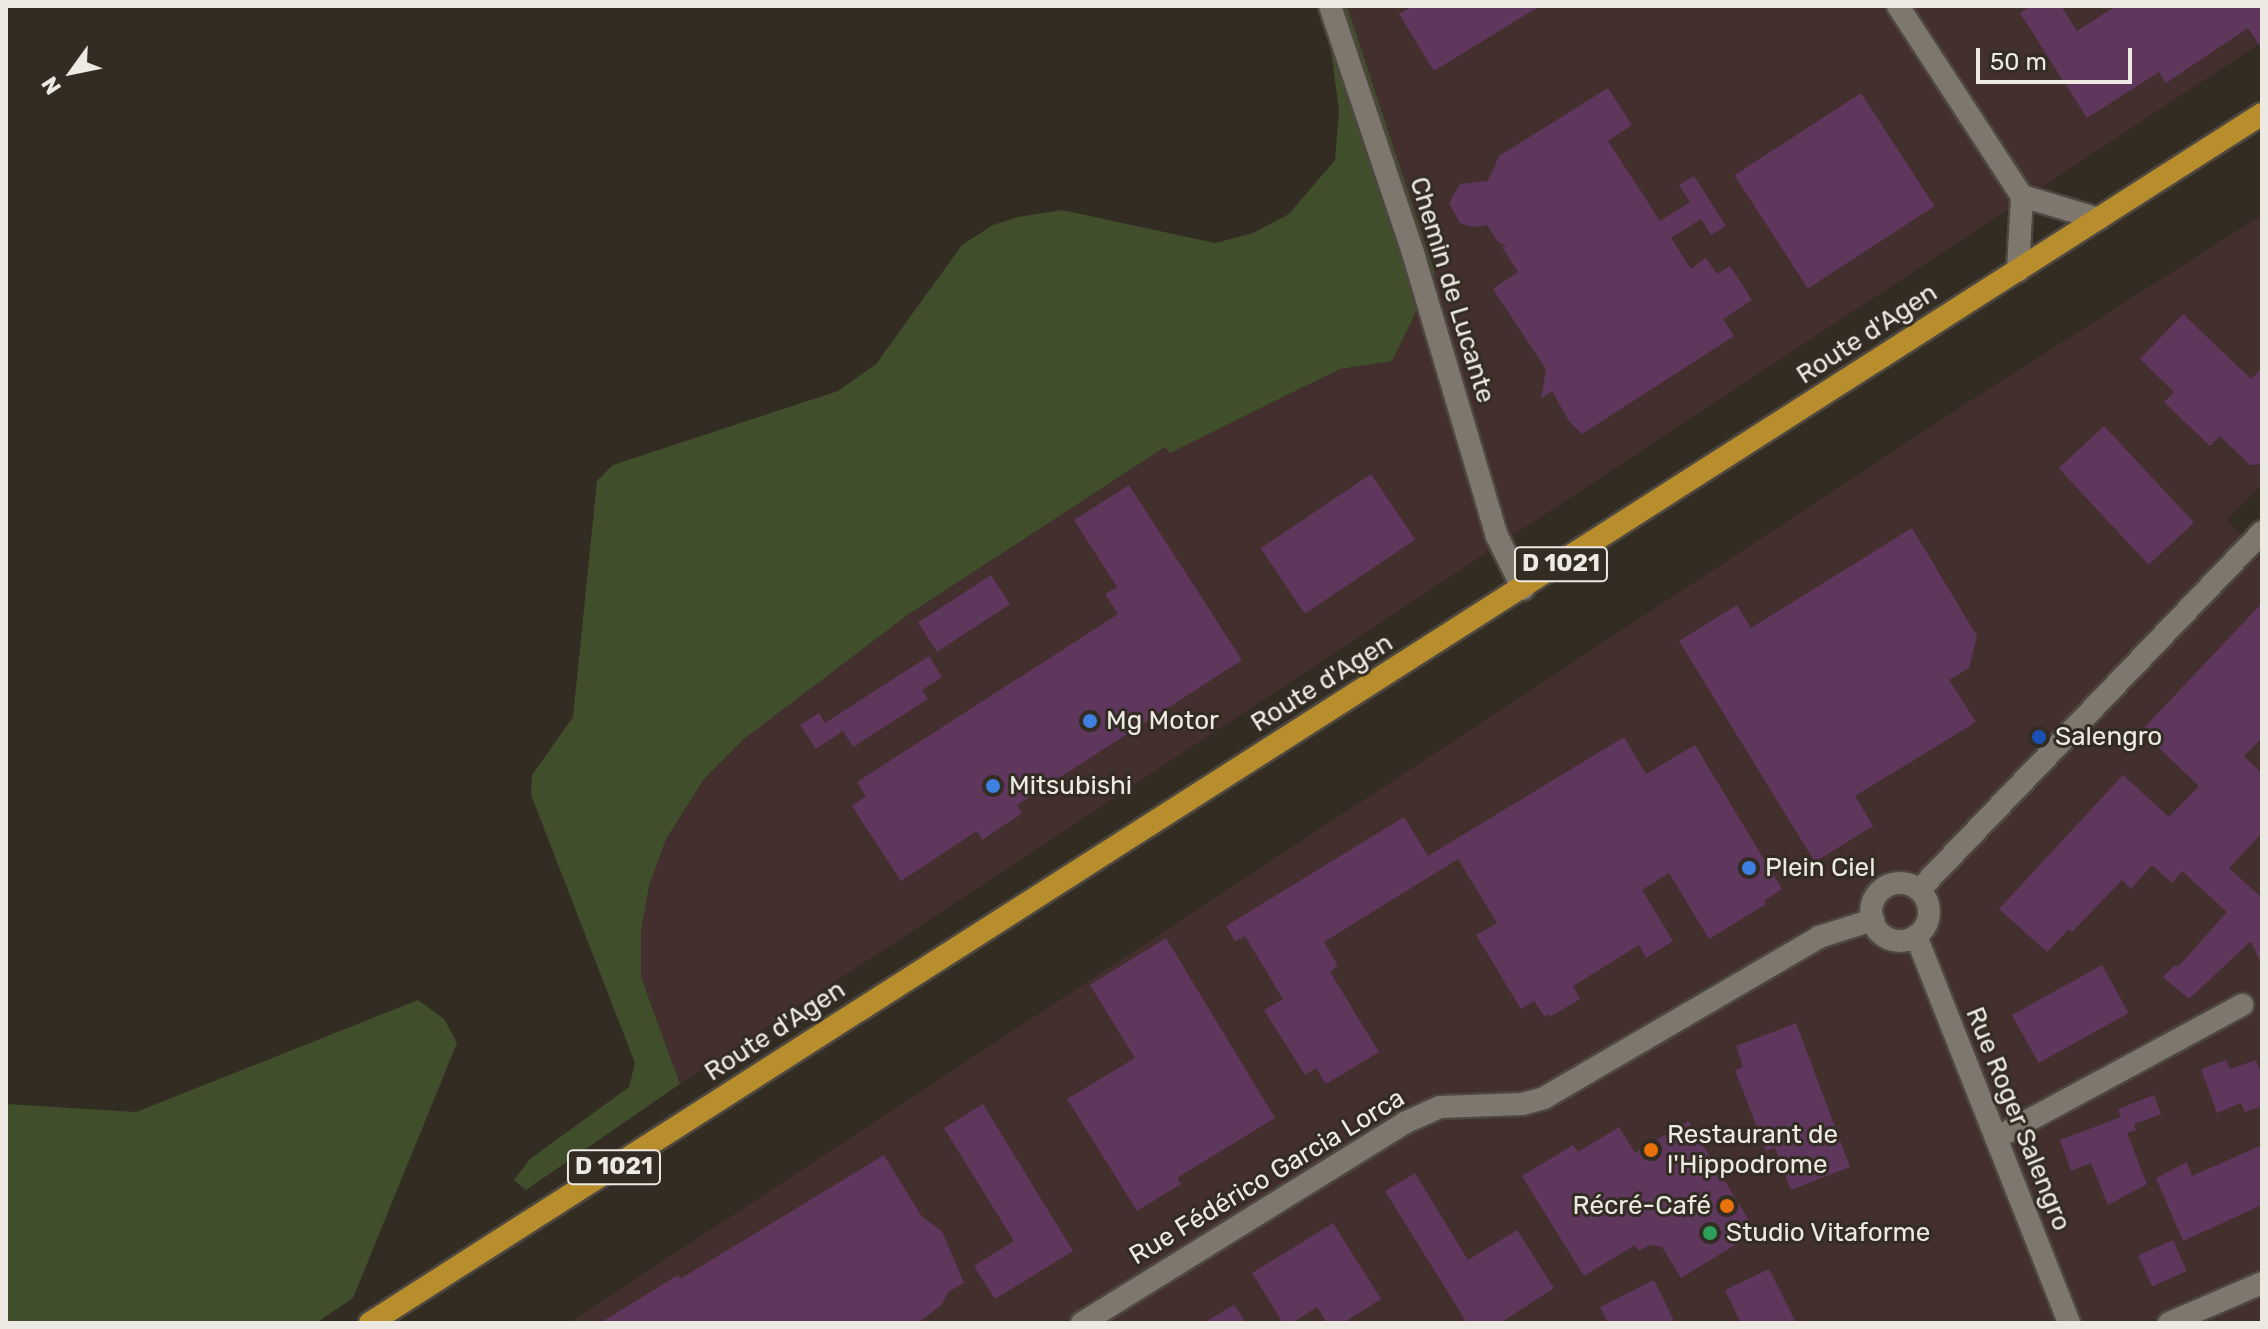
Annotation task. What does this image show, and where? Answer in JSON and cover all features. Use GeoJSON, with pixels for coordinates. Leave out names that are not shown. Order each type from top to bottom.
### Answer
{"type":"FeatureCollection","features":[{"type":"Feature","properties":{"kind":"main road","name":"Route d'Agen"},"geometry":{"type":"LineString","coordinates":[[370,1323],[2262,114]]}},
{"type":"Feature","properties":{"kind":"street","name":"Chemin de Lucante"},"geometry":{"type":"LineString","coordinates":[[1330,6],[1413,253],[1497,536],[1523,589]]}},
{"type":"Feature","properties":{"kind":"street"},"geometry":{"type":"LineString","coordinates":[[1898,6],[2022,196],[2018,271]]}},
{"type":"Feature","properties":{"kind":"street"},"geometry":{"type":"LineString","coordinates":[[2022,196],[2099,219]]}},
{"type":"Feature","properties":{"kind":"street"},"geometry":{"type":"LineString","coordinates":[[1919,890],[2262,532]]}},
{"type":"Feature","properties":{"kind":"street"},"geometry":{"type":"LineString","coordinates":[[1902,883],[1919,890],[1929,914],[1916,936],[1890,939],[1882,934],[1873,920],[1873,901],[1885,887],[1902,883]]}},
{"type":"Feature","properties":{"kind":"street","name":"Rue Fédérico Garcia Lorca"},"geometry":{"type":"LineString","coordinates":[[1082,1323],[1404,1123],[1440,1107],[1522,1104],[1544,1098],[1819,937],[1873,920]]}},
{"type":"Feature","properties":{"kind":"street","name":"Rue Roger Salengro"},"geometry":{"type":"LineString","coordinates":[[1916,936],[2069,1323]]}},
{"type":"Feature","properties":{"kind":"street"},"geometry":{"type":"LineString","coordinates":[[1996,1138],[2242,1005]]}},
{"type":"Feature","properties":{"kind":"street"},"geometry":{"type":"LineString","coordinates":[[2169,1323],[2262,1283]]}},
{"type":"Feature","properties":{"kind":"shaded area"},"geometry":{"type":"Polygon","coordinates":[[[1347,6],[2262,6],[2262,42],[680,1084],[641,977],[641,931],[649,886],[666,839],[704,779],[744,739],[909,614],[1165,447],[1170,452],[1340,369],[1392,361],[1435,273],[1347,6]]]}},
{"type":"Feature","properties":{"kind":"shaded area"},"geometry":{"type":"Polygon","coordinates":[[[2262,215],[2262,485],[2227,520],[2262,555],[2262,1323],[569,1323],[1970,401],[2262,215]]]}},
{"type":"Feature","properties":{"kind":"green space"},"geometry":{"type":"Polygon","coordinates":[[[1334,6],[1347,6],[1435,273],[1392,361],[1340,369],[1170,453],[1165,447],[909,614],[744,739],[704,779],[666,839],[649,886],[641,931],[641,977],[680,1084],[526,1190],[514,1180],[530,1159],[629,1087],[635,1063],[531,795],[532,775],[573,717],[597,481],[613,465],[838,391],[876,364],[962,245],[993,225],[1018,217],[1062,210],[1215,243],[1253,233],[1289,214],[1335,160],[1339,111],[1328,27],[1334,6]]]}},
{"type":"Feature","properties":{"kind":"green space"},"geometry":{"type":"Polygon","coordinates":[[[418,1000],[444,1019],[457,1043],[353,1298],[316,1323],[6,1323],[6,1104],[136,1112],[418,1000]]]}},
{"type":"Feature","properties":{"kind":"building"},"geometry":{"type":"Polygon","coordinates":[[[1413,6],[1540,6],[1434,71],[1399,14],[1413,6]]]}},
{"type":"Feature","properties":{"kind":"building"},"geometry":{"type":"Polygon","coordinates":[[[2031,6],[2061,6],[2077,31],[2116,6],[2262,6],[2262,49],[2248,28],[2166,83],[2159,72],[2087,118],[2020,13],[2031,6]]]}},
{"type":"Feature","properties":{"kind":"building"},"geometry":{"type":"Polygon","coordinates":[[[1608,88],[1632,125],[1608,141],[1660,221],[1690,202],[1679,185],[1694,176],[1726,226],[1711,235],[1701,219],[1671,238],[1691,269],[1706,258],[1717,274],[1730,266],[1752,300],[1723,319],[1734,336],[1582,434],[1569,421],[1552,391],[1541,399],[1546,369],[1493,289],[1518,272],[1502,247],[1507,246],[1498,242],[1487,225],[1473,227],[1460,223],[1449,203],[1460,184],[1488,181],[1499,156],[1608,88]]]}},
{"type":"Feature","properties":{"kind":"building"},"geometry":{"type":"Polygon","coordinates":[[[1861,93],[1935,206],[1808,288],[1734,175],[1861,93]]]}},
{"type":"Feature","properties":{"kind":"building"},"geometry":{"type":"Polygon","coordinates":[[[2183,314],[2251,379],[2262,368],[2262,464],[2250,465],[2220,436],[2210,446],[2164,402],[2174,392],[2140,359],[2183,314]]]}},
{"type":"Feature","properties":{"kind":"building"},"geometry":{"type":"Polygon","coordinates":[[[2104,426],[2194,523],[2149,565],[2059,468],[2104,426]]]}},
{"type":"Feature","properties":{"kind":"building"},"geometry":{"type":"Polygon","coordinates":[[[1371,474],[1415,539],[1305,614],[1261,548],[1371,474]]]}},
{"type":"Feature","properties":{"kind":"building"},"geometry":{"type":"Polygon","coordinates":[[[1129,485],[1242,660],[1017,805],[1022,813],[982,840],[977,831],[901,881],[852,806],[866,796],[857,782],[1118,614],[1105,594],[1117,587],[1074,520],[1129,485]]]}},
{"type":"Feature","properties":{"kind":"building"},"geometry":{"type":"Polygon","coordinates":[[[1912,528],[1977,636],[1969,668],[1949,680],[1976,722],[1855,796],[1873,826],[1815,862],[1679,641],[1737,605],[1751,628],[1912,528]]]}},
{"type":"Feature","properties":{"kind":"building"},"geometry":{"type":"Polygon","coordinates":[[[991,575],[1010,604],[937,652],[918,622],[991,575]]]}},
{"type":"Feature","properties":{"kind":"building"},"geometry":{"type":"Polygon","coordinates":[[[2262,603],[2262,738],[2244,756],[2262,773],[2262,833],[2229,868],[2262,898],[2262,966],[2251,941],[2189,999],[2163,977],[2175,965],[2178,967],[2227,912],[2182,871],[2172,883],[2152,865],[2131,889],[2122,880],[2072,932],[2069,929],[2047,952],[1999,909],[2123,775],[2169,817],[2199,786],[2141,731],[2262,603]]]}},
{"type":"Feature","properties":{"kind":"building"},"geometry":{"type":"Polygon","coordinates":[[[929,656],[942,677],[922,690],[928,699],[853,747],[843,731],[816,749],[800,725],[819,713],[825,723],[929,656]]]}},
{"type":"Feature","properties":{"kind":"building"},"geometry":{"type":"Polygon","coordinates":[[[1624,737],[1646,774],[1695,745],[1782,889],[1764,901],[1766,904],[1709,939],[1669,873],[1642,890],[1673,941],[1646,958],[1639,945],[1573,986],[1580,999],[1550,1017],[1548,1014],[1544,1016],[1534,1001],[1521,1009],[1476,935],[1497,923],[1458,859],[1324,942],[1338,966],[1330,972],[1379,1052],[1326,1084],[1316,1068],[1305,1075],[1264,1010],[1283,999],[1245,936],[1235,941],[1226,926],[1404,817],[1428,856],[1624,737]]]}},
{"type":"Feature","properties":{"kind":"building"},"geometry":{"type":"Polygon","coordinates":[[[1166,938],[1275,1118],[1177,1178],[1181,1184],[1137,1211],[1067,1099],[1135,1058],[1090,985],[1166,938]]]}},
{"type":"Feature","properties":{"kind":"building"},"geometry":{"type":"Polygon","coordinates":[[[2102,965],[2129,1013],[2039,1063],[2012,1015],[2102,965]]]}},
{"type":"Feature","properties":{"kind":"building"},"geometry":{"type":"Polygon","coordinates":[[[1796,1023],[1850,1167],[1791,1190],[1775,1148],[1766,1151],[1735,1070],[1743,1067],[1736,1046],[1796,1023]]]}},
{"type":"Feature","properties":{"kind":"building"},"geometry":{"type":"Polygon","coordinates":[[[2226,1060],[2230,1069],[2256,1060],[2262,1077],[2262,1106],[2245,1112],[2241,1103],[2217,1113],[2201,1069],[2226,1060]]]}},
{"type":"Feature","properties":{"kind":"building"},"geometry":{"type":"Polygon","coordinates":[[[2154,1095],[2161,1114],[2134,1124],[2136,1130],[2127,1133],[2147,1184],[2108,1205],[2091,1163],[2071,1171],[2060,1140],[2121,1117],[2118,1109],[2154,1095]]]}},
{"type":"Feature","properties":{"kind":"building"},"geometry":{"type":"Polygon","coordinates":[[[983,1104],[1073,1251],[995,1299],[974,1266],[1014,1241],[944,1128],[983,1104]]]}},
{"type":"Feature","properties":{"kind":"building"},"geometry":{"type":"Polygon","coordinates":[[[1688,1121],[1756,1232],[1681,1278],[1662,1247],[1649,1245],[1639,1251],[1635,1245],[1584,1276],[1522,1176],[1573,1145],[1578,1152],[1619,1127],[1635,1153],[1688,1121]]]}},
{"type":"Feature","properties":{"kind":"building"},"geometry":{"type":"Polygon","coordinates":[[[2262,1145],[2262,1205],[2183,1241],[2156,1178],[2187,1162],[2192,1176],[2262,1145]]]}},
{"type":"Feature","properties":{"kind":"building"},"geometry":{"type":"Polygon","coordinates":[[[884,1155],[922,1217],[942,1231],[964,1283],[948,1292],[942,1304],[921,1321],[600,1323],[678,1275],[680,1279],[884,1155]]]}},
{"type":"Feature","properties":{"kind":"building"},"geometry":{"type":"Polygon","coordinates":[[[1415,1173],[1468,1260],[1517,1230],[1554,1288],[1500,1323],[1467,1323],[1385,1191],[1415,1173]]]}},
{"type":"Feature","properties":{"kind":"building"},"geometry":{"type":"Polygon","coordinates":[[[1333,1223],[1381,1299],[1343,1323],[1327,1323],[1317,1307],[1292,1323],[1283,1323],[1252,1273],[1333,1223]]]}},
{"type":"Feature","properties":{"kind":"building"},"geometry":{"type":"Polygon","coordinates":[[[2173,1240],[2187,1271],[2152,1287],[2138,1255],[2173,1240]]]}},
{"type":"Feature","properties":{"kind":"building"},"geometry":{"type":"Polygon","coordinates":[[[1769,1269],[1796,1323],[1741,1323],[1725,1290],[1769,1269]]]}},
{"type":"Feature","properties":{"kind":"building"},"geometry":{"type":"Polygon","coordinates":[[[1654,1280],[1675,1323],[1608,1323],[1600,1307],[1654,1280]]]}},
{"type":"Feature","properties":{"kind":"building"},"geometry":{"type":"Polygon","coordinates":[[[1234,1305],[1246,1323],[1203,1323],[1234,1305]]]}},
{"type":"Feature","properties":{"kind":"place","name":"Mg Motor"},"geometry":{"type":"Point","coordinates":[1090,721]}},
{"type":"Feature","properties":{"kind":"place","name":"Salengro"},"geometry":{"type":"Point","coordinates":[2039,737]}},
{"type":"Feature","properties":{"kind":"place","name":"Mitsubishi"},"geometry":{"type":"Point","coordinates":[993,786]}},
{"type":"Feature","properties":{"kind":"place","name":"Plein Ciel"},"geometry":{"type":"Point","coordinates":[1749,868]}},
{"type":"Feature","properties":{"kind":"place","name":"Restaurant de l'Hippodrome"},"geometry":{"type":"Point","coordinates":[1651,1150]}},
{"type":"Feature","properties":{"kind":"place","name":"Récré-Café"},"geometry":{"type":"Point","coordinates":[1727,1206]}},
{"type":"Feature","properties":{"kind":"place","name":"Studio Vitaforme"},"geometry":{"type":"Point","coordinates":[1710,1233]}}]}
